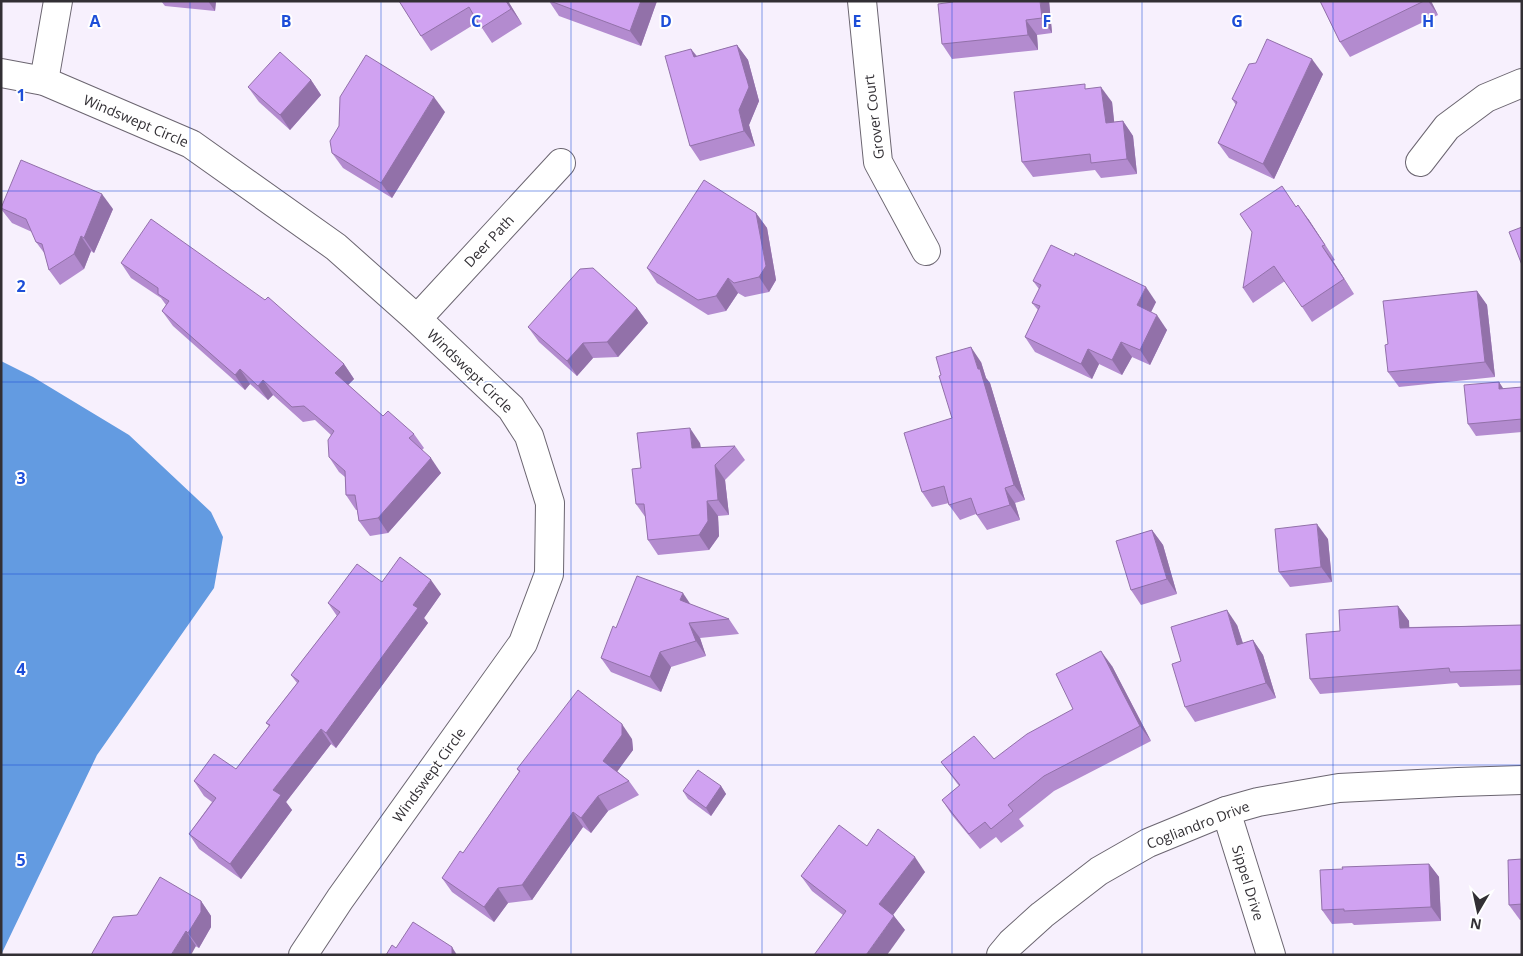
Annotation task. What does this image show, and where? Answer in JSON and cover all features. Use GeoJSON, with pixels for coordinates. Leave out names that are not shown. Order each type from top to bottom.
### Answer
{"type":"FeatureCollection","features":[{"type":"Feature","properties":{"kind":"street"},"geometry":{"type":"LineString","coordinates":[[44,82],[58,1]]}},
{"type":"Feature","properties":{"kind":"street","name":"Grover Court"},"geometry":{"type":"LineString","coordinates":[[862,1],[878,162],[926,251]]}},
{"type":"Feature","properties":{"kind":"street","name":"Windswept Circle"},"geometry":{"type":"LineString","coordinates":[[1,73],[44,82],[191,144],[336,247],[511,408],[529,436],[550,502],[549,574],[523,643],[340,899],[303,955]]}},
{"type":"Feature","properties":{"kind":"street"},"geometry":{"type":"LineString","coordinates":[[1420,162],[1447,127],[1486,98],[1522,82]]}},
{"type":"Feature","properties":{"kind":"street","name":"Deer Path"},"geometry":{"type":"LineString","coordinates":[[417,320],[561,163]]}},
{"type":"Feature","properties":{"kind":"street","name":"Cogliandro Drive"},"geometry":{"type":"LineString","coordinates":[[1001,955],[1011,943],[1042,915],[1099,871],[1148,843],[1226,811],[1258,802],[1339,788],[1522,780]]}},
{"type":"Feature","properties":{"kind":"street","name":"Sippel Drive"},"geometry":{"type":"LineString","coordinates":[[1226,811],[1271,955]]}},
{"type":"Feature","properties":{"kind":"water"},"geometry":{"type":"Polygon","coordinates":[[[1,361],[33,377],[129,435],[211,512],[223,537],[214,588],[97,755],[1,955],[1,361]]]}},
{"type":"Feature","properties":{"kind":"building"},"geometry":{"type":"Polygon","coordinates":[[[399,1],[506,1],[511,9],[481,28],[469,7],[421,36],[399,1]]]}},
{"type":"Feature","properties":{"kind":"building"},"geometry":{"type":"Polygon","coordinates":[[[550,1],[641,1],[630,31],[550,1]]]}},
{"type":"Feature","properties":{"kind":"building"},"geometry":{"type":"Polygon","coordinates":[[[953,1],[1040,1],[1042,18],[1026,20],[1028,35],[942,44],[938,4],[953,1]]]}},
{"type":"Feature","properties":{"kind":"building"},"geometry":{"type":"Polygon","coordinates":[[[1320,1],[1424,1],[1340,42],[1320,1]]]}},
{"type":"Feature","properties":{"kind":"building"},"geometry":{"type":"Polygon","coordinates":[[[1267,39],[1312,59],[1263,164],[1218,143],[1237,102],[1232,99],[1249,64],[1256,63],[1267,39]]]}},
{"type":"Feature","properties":{"kind":"building"},"geometry":{"type":"Polygon","coordinates":[[[737,45],[749,87],[739,110],[744,131],[690,146],[665,56],[691,49],[694,57],[737,45]]]}},
{"type":"Feature","properties":{"kind":"building"},"geometry":{"type":"Polygon","coordinates":[[[280,52],[311,80],[280,115],[248,87],[280,52]]]}},
{"type":"Feature","properties":{"kind":"building"},"geometry":{"type":"Polygon","coordinates":[[[366,55],[434,97],[381,183],[332,153],[330,141],[339,126],[340,97],[366,55]]]}},
{"type":"Feature","properties":{"kind":"building"},"geometry":{"type":"Polygon","coordinates":[[[1085,84],[1085,89],[1101,87],[1106,123],[1123,121],[1127,159],[1091,163],[1090,154],[1022,162],[1014,92],[1085,84]]]}},
{"type":"Feature","properties":{"kind":"building"},"geometry":{"type":"Polygon","coordinates":[[[21,160],[102,194],[84,238],[81,236],[74,254],[49,270],[42,244],[36,242],[26,219],[1,208],[21,160]]]}},
{"type":"Feature","properties":{"kind":"building"},"geometry":{"type":"Polygon","coordinates":[[[704,180],[756,213],[766,266],[759,277],[734,283],[728,278],[716,296],[698,300],[647,268],[704,180]]]}},
{"type":"Feature","properties":{"kind":"building"},"geometry":{"type":"Polygon","coordinates":[[[1282,186],[1296,207],[1298,205],[1325,245],[1322,246],[1344,279],[1302,307],[1274,266],[1243,288],[1252,232],[1240,214],[1282,186]]]}},
{"type":"Feature","properties":{"kind":"building"},"geometry":{"type":"Polygon","coordinates":[[[151,219],[265,300],[268,297],[344,364],[335,373],[383,416],[388,411],[414,434],[409,438],[431,458],[378,518],[359,521],[355,495],[346,495],[345,471],[329,457],[328,440],[334,431],[304,406],[292,407],[263,380],[258,386],[240,369],[235,375],[162,311],[169,301],[158,294],[158,288],[121,263],[151,219]]]}},
{"type":"Feature","properties":{"kind":"building"},"geometry":{"type":"Polygon","coordinates":[[[1522,227],[1522,265],[1509,232],[1522,227]]]}},
{"type":"Feature","properties":{"kind":"building"},"geometry":{"type":"Polygon","coordinates":[[[1051,245],[1074,256],[1075,253],[1146,287],[1137,305],[1157,315],[1140,350],[1121,342],[1112,360],[1088,349],[1081,364],[1025,337],[1040,306],[1032,303],[1041,285],[1033,281],[1051,245]]]}},
{"type":"Feature","properties":{"kind":"building"},"geometry":{"type":"Polygon","coordinates":[[[593,268],[637,308],[607,342],[583,343],[567,361],[528,327],[580,269],[593,268]]]}},
{"type":"Feature","properties":{"kind":"building"},"geometry":{"type":"Polygon","coordinates":[[[1477,291],[1485,362],[1388,372],[1385,345],[1388,344],[1383,301],[1477,291]]]}},
{"type":"Feature","properties":{"kind":"building"},"geometry":{"type":"Polygon","coordinates":[[[971,347],[978,369],[980,369],[1014,485],[1005,488],[1010,505],[977,515],[971,498],[949,505],[944,486],[922,492],[904,433],[952,418],[939,376],[941,375],[936,357],[971,347]]]}},
{"type":"Feature","properties":{"kind":"building"},"geometry":{"type":"Polygon","coordinates":[[[1499,382],[1499,389],[1522,387],[1522,419],[1468,424],[1464,385],[1499,382]]]}},
{"type":"Feature","properties":{"kind":"building"},"geometry":{"type":"Polygon","coordinates":[[[690,428],[692,448],[735,446],[715,465],[718,500],[707,501],[708,521],[699,535],[648,540],[644,504],[636,504],[632,469],[641,468],[637,433],[690,428]]]}},
{"type":"Feature","properties":{"kind":"building"},"geometry":{"type":"Polygon","coordinates":[[[1317,524],[1321,567],[1279,572],[1275,529],[1317,524]]]}},
{"type":"Feature","properties":{"kind":"building"},"geometry":{"type":"Polygon","coordinates":[[[1152,530],[1167,579],[1131,590],[1116,541],[1152,530]]]}},
{"type":"Feature","properties":{"kind":"building"},"geometry":{"type":"Polygon","coordinates":[[[400,557],[431,580],[413,605],[418,608],[326,733],[321,729],[273,790],[281,795],[230,864],[189,834],[216,798],[194,781],[214,754],[236,769],[270,725],[266,723],[299,681],[291,675],[340,612],[328,603],[357,564],[382,582],[400,557]]]}},
{"type":"Feature","properties":{"kind":"building"},"geometry":{"type":"Polygon","coordinates":[[[637,576],[683,593],[680,600],[729,619],[689,623],[696,641],[660,652],[650,677],[601,658],[613,626],[616,628],[637,576]]]}},
{"type":"Feature","properties":{"kind":"building"},"geometry":{"type":"Polygon","coordinates":[[[1398,606],[1400,628],[1522,625],[1522,670],[1450,672],[1449,668],[1310,679],[1306,634],[1340,631],[1339,610],[1398,606]]]}},
{"type":"Feature","properties":{"kind":"building"},"geometry":{"type":"Polygon","coordinates":[[[1227,610],[1237,645],[1253,640],[1266,683],[1185,707],[1172,664],[1181,661],[1171,627],[1227,610]]]}},
{"type":"Feature","properties":{"kind":"building"},"geometry":{"type":"Polygon","coordinates":[[[1101,651],[1140,726],[1044,776],[1008,805],[1013,811],[991,829],[985,822],[969,834],[942,800],[960,785],[941,762],[974,736],[994,759],[1027,734],[1073,709],[1056,674],[1101,651]]]}},
{"type":"Feature","properties":{"kind":"building"},"geometry":{"type":"Polygon","coordinates":[[[578,690],[622,724],[622,735],[603,761],[629,781],[598,796],[581,818],[573,812],[522,885],[498,888],[484,907],[442,878],[460,851],[463,853],[520,771],[517,769],[578,690]]]}},
{"type":"Feature","properties":{"kind":"building"},"geometry":{"type":"Polygon","coordinates":[[[698,770],[721,786],[706,808],[683,791],[698,770]]]}},
{"type":"Feature","properties":{"kind":"building"},"geometry":{"type":"Polygon","coordinates":[[[839,825],[867,846],[878,829],[915,857],[879,904],[894,916],[866,955],[814,955],[846,911],[801,876],[839,825]]]}},
{"type":"Feature","properties":{"kind":"building"},"geometry":{"type":"Polygon","coordinates":[[[1522,859],[1522,904],[1509,905],[1508,860],[1522,859]]]}},
{"type":"Feature","properties":{"kind":"building"},"geometry":{"type":"Polygon","coordinates":[[[1429,864],[1431,907],[1344,911],[1344,909],[1322,910],[1320,870],[1343,869],[1342,867],[1429,864]]]}},
{"type":"Feature","properties":{"kind":"building"},"geometry":{"type":"Polygon","coordinates":[[[160,877],[201,901],[201,912],[171,955],[91,955],[113,917],[137,915],[160,877]]]}},
{"type":"Feature","properties":{"kind":"building"},"geometry":{"type":"Polygon","coordinates":[[[413,922],[452,947],[452,955],[386,955],[392,945],[396,948],[413,922]]]}}]}
